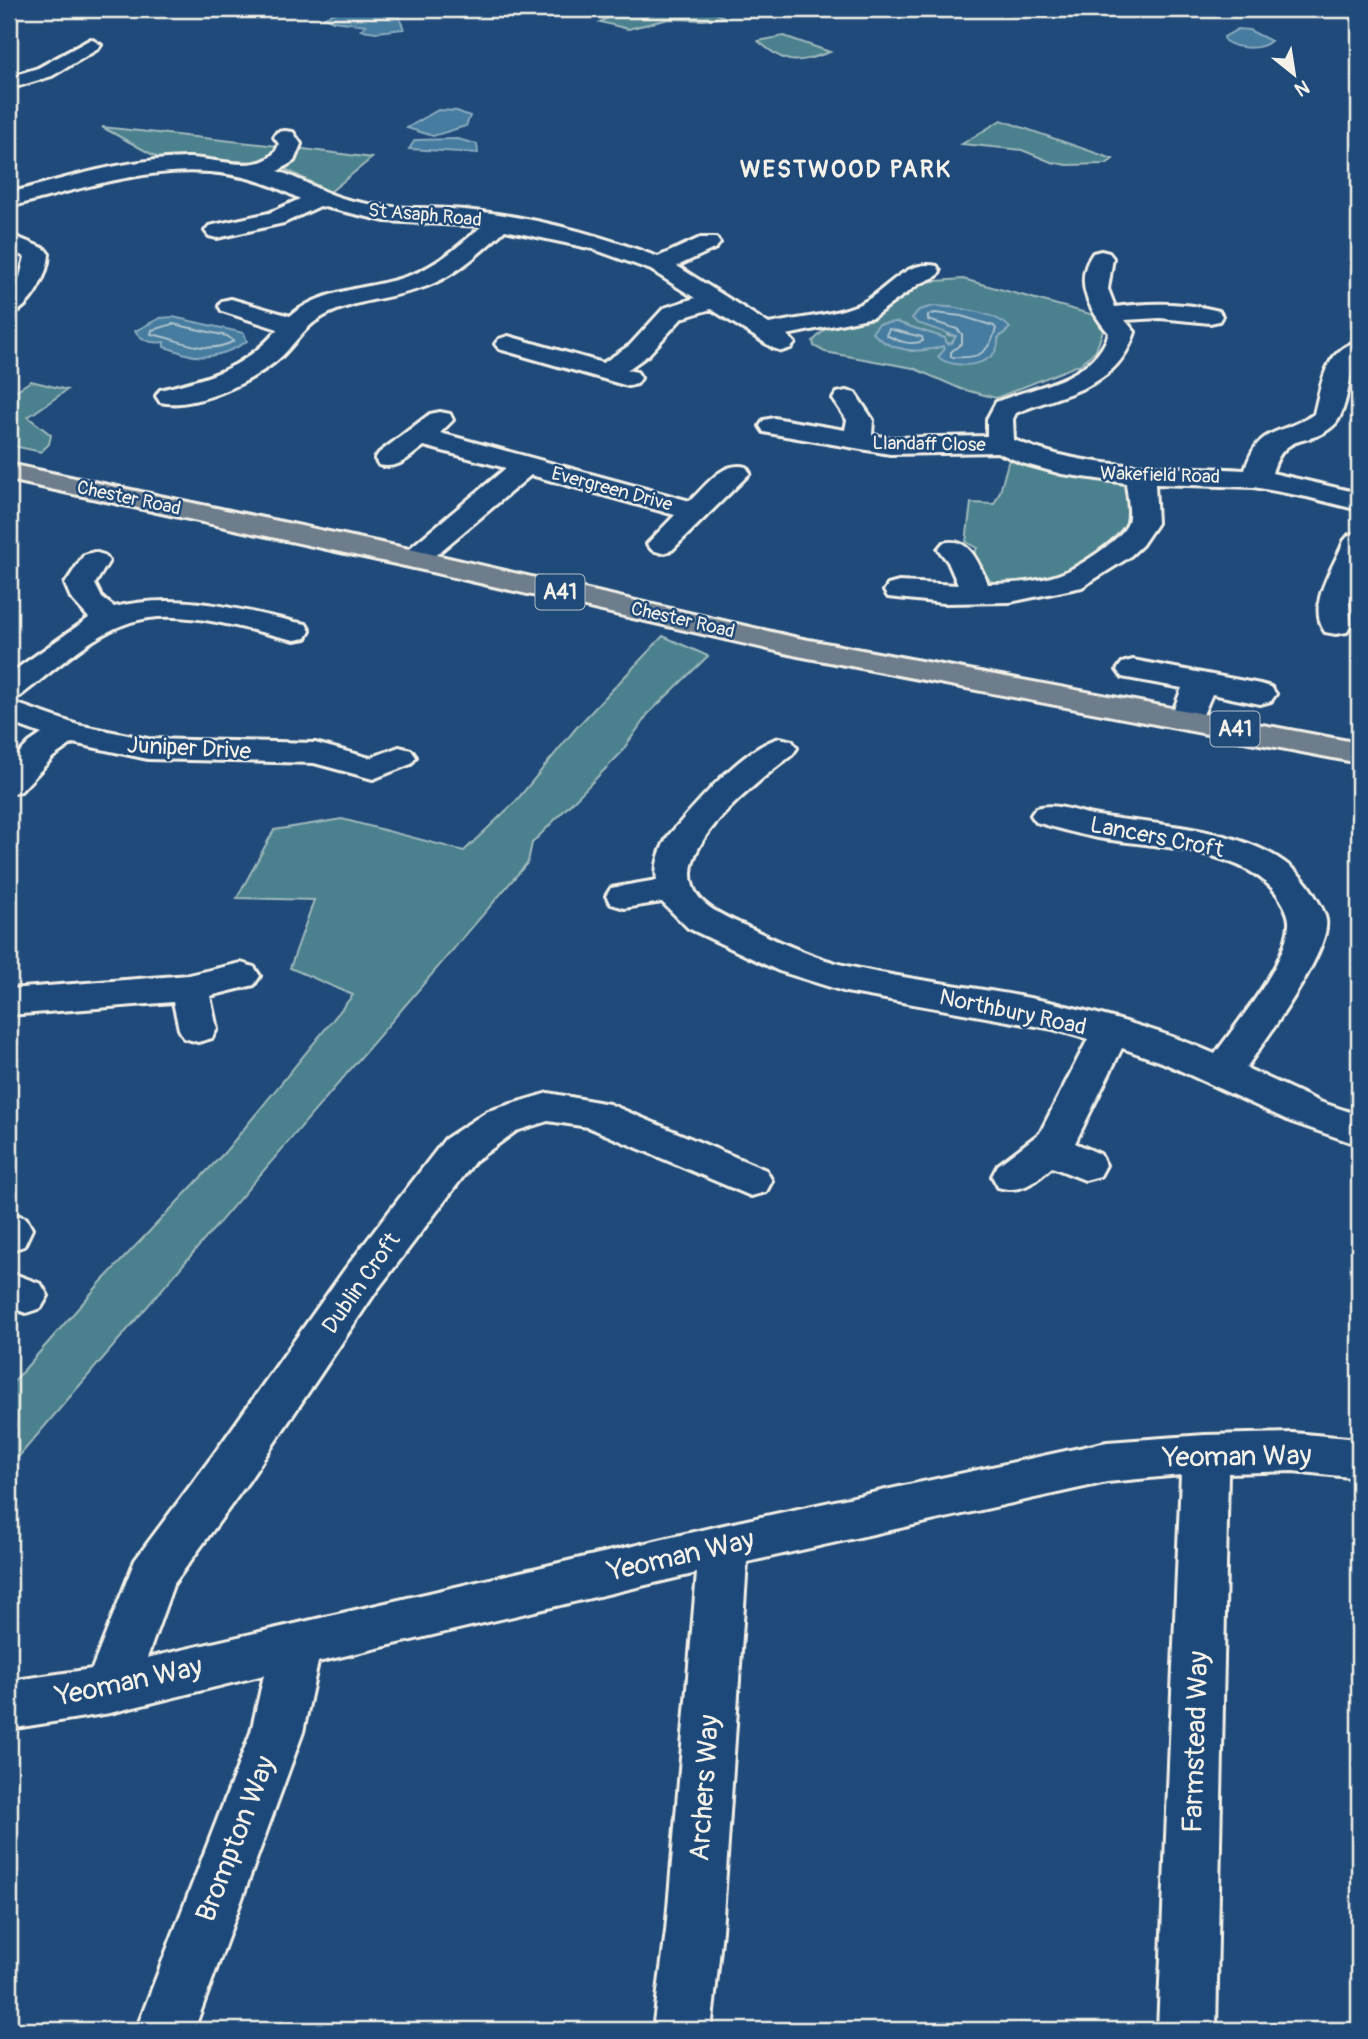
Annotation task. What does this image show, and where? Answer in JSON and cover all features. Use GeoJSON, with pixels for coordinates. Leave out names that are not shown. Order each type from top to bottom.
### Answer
{"type":"FeatureCollection","features":[{"type":"Feature","properties":{"kind":"main road","name":"Chester Road"},"geometry":{"type":"LineString","coordinates":[[9,472],[414,559],[798,647],[950,678],[1186,719],[1359,753]]}},
{"type":"Feature","properties":{"kind":"street"},"geometry":{"type":"LineString","coordinates":[[9,101],[15,90],[9,83],[45,72],[91,45]]}},
{"type":"Feature","properties":{"kind":"street"},"geometry":{"type":"LineString","coordinates":[[35,59],[59,62]]}},
{"type":"Feature","properties":{"kind":"street"},"geometry":{"type":"LineString","coordinates":[[261,172],[286,156],[293,141]]}},
{"type":"Feature","properties":{"kind":"street","name":"St Asaph Road"},"geometry":{"type":"LineString","coordinates":[[9,200],[130,169],[189,164],[261,172],[284,180],[318,199],[384,214],[465,217],[599,243],[659,265],[774,337],[875,307],[913,271]]}},
{"type":"Feature","properties":{"kind":"street"},"geometry":{"type":"LineString","coordinates":[[233,232],[276,218],[318,199]]}},
{"type":"Feature","properties":{"kind":"street"},"geometry":{"type":"LineString","coordinates":[[169,396],[197,392],[232,378],[267,355],[293,326],[313,312],[338,300],[410,284],[431,276],[462,256],[500,222]]}},
{"type":"Feature","properties":{"kind":"street"},"geometry":{"type":"LineString","coordinates":[[9,241],[37,254],[37,264],[29,282],[9,308]]}},
{"type":"Feature","properties":{"kind":"street"},"geometry":{"type":"LineString","coordinates":[[659,265],[708,243]]}},
{"type":"Feature","properties":{"kind":"street"},"geometry":{"type":"LineString","coordinates":[[1001,444],[1000,419],[1005,408],[1024,398],[1079,381],[1110,362],[1120,346],[1122,332],[1096,294],[1094,278],[1101,258]]}},
{"type":"Feature","properties":{"kind":"street"},"geometry":{"type":"LineString","coordinates":[[522,342],[617,375],[673,313],[715,300]]}},
{"type":"Feature","properties":{"kind":"street"},"geometry":{"type":"LineString","coordinates":[[231,306],[293,326]]}},
{"type":"Feature","properties":{"kind":"street"},"geometry":{"type":"LineString","coordinates":[[1109,315],[1152,309],[1201,311]]}},
{"type":"Feature","properties":{"kind":"street"},"geometry":{"type":"LineString","coordinates":[[1256,480],[1265,450],[1281,438],[1308,430],[1326,418],[1341,362],[1359,349]]}},
{"type":"Feature","properties":{"kind":"street","name":"Llandaff Close"},"geometry":{"type":"LineString","coordinates":[[846,399],[860,419],[857,442]]}},
{"type":"Feature","properties":{"kind":"street"},"geometry":{"type":"LineString","coordinates":[[389,459],[444,417]]}},
{"type":"Feature","properties":{"kind":"street","name":"Llandaff Close"},"geometry":{"type":"LineString","coordinates":[[774,426],[890,446],[1001,444]]}},
{"type":"Feature","properties":{"kind":"street","name":"Evergreen Drive"},"geometry":{"type":"LineString","coordinates":[[419,436],[696,512]]}},
{"type":"Feature","properties":{"kind":"street","name":"Wakefield Road"},"geometry":{"type":"LineString","coordinates":[[1001,444],[1027,458],[1083,472],[1256,480],[1359,502]]}},
{"type":"Feature","properties":{"kind":"street","name":"Evergreen Drive"},"geometry":{"type":"LineString","coordinates":[[414,559],[527,466]]}},
{"type":"Feature","properties":{"kind":"street","name":"Evergreen Drive"},"geometry":{"type":"LineString","coordinates":[[662,544],[736,473]]}},
{"type":"Feature","properties":{"kind":"street"},"geometry":{"type":"LineString","coordinates":[[899,591],[944,594],[1010,593],[1071,581],[1108,559],[1132,539],[1143,523],[1140,475]]}},
{"type":"Feature","properties":{"kind":"street"},"geometry":{"type":"LineString","coordinates":[[1335,628],[1332,603],[1359,541]]}},
{"type":"Feature","properties":{"kind":"street"},"geometry":{"type":"LineString","coordinates":[[953,549],[962,560],[977,593]]}},
{"type":"Feature","properties":{"kind":"street"},"geometry":{"type":"LineString","coordinates":[[94,561],[80,584],[82,592],[111,620]]}},
{"type":"Feature","properties":{"kind":"street"},"geometry":{"type":"LineString","coordinates":[[9,689],[111,620],[139,610],[189,610],[282,636]]}},
{"type":"Feature","properties":{"kind":"street"},"geometry":{"type":"LineString","coordinates":[[1133,670],[1261,694]]}},
{"type":"Feature","properties":{"kind":"street"},"geometry":{"type":"LineString","coordinates":[[1186,719],[1199,682]]}},
{"type":"Feature","properties":{"kind":"street","name":"Juniper Drive"},"geometry":{"type":"LineString","coordinates":[[9,711],[67,733],[148,749],[315,753],[382,772]]}},
{"type":"Feature","properties":{"kind":"street"},"geometry":{"type":"LineString","coordinates":[[9,784],[41,750],[67,733]]}},
{"type":"Feature","properties":{"kind":"street"},"geometry":{"type":"LineString","coordinates":[[624,895],[677,889],[673,873],[681,843],[715,803],[756,785],[780,748]]}},
{"type":"Feature","properties":{"kind":"street","name":"Lancers Croft"},"geometry":{"type":"LineString","coordinates":[[1048,816],[1102,828],[1217,845],[1250,857],[1277,874],[1298,895],[1308,921],[1301,946],[1280,986],[1221,1075]]}},
{"type":"Feature","properties":{"kind":"street","name":"Northbury Road"},"geometry":{"type":"LineString","coordinates":[[677,889],[679,900],[701,920],[792,962],[846,979],[1053,1016],[1110,1034],[1148,1042],[1306,1112],[1359,1130]]}},
{"type":"Feature","properties":{"kind":"street"},"geometry":{"type":"LineString","coordinates":[[9,1002],[189,988],[241,976]]}},
{"type":"Feature","properties":{"kind":"street"},"geometry":{"type":"LineString","coordinates":[[189,988],[198,1029]]}},
{"type":"Feature","properties":{"kind":"street"},"geometry":{"type":"LineString","coordinates":[[1013,1176],[1055,1143],[1110,1034]]}},
{"type":"Feature","properties":{"kind":"street","name":"Dublin Croft"},"geometry":{"type":"LineString","coordinates":[[110,1690],[152,1575],[231,1468],[360,1281],[460,1150],[502,1121],[548,1107],[594,1114],[751,1181]]}},
{"type":"Feature","properties":{"kind":"street"},"geometry":{"type":"LineString","coordinates":[[1049,1148],[1085,1166]]}},
{"type":"Feature","properties":{"kind":"street","name":"Yeoman Way"},"geometry":{"type":"LineString","coordinates":[[9,1705],[110,1690],[296,1644],[724,1546],[1107,1462],[1205,1454],[1293,1452],[1359,1458]]}},
{"type":"Feature","properties":{"kind":"street","name":"Farmstead Way"},"geometry":{"type":"LineString","coordinates":[[1187,2030],[1205,1454]]}},
{"type":"Feature","properties":{"kind":"street","name":"Archers Way"},"geometry":{"type":"LineString","coordinates":[[682,2030],[694,1931],[724,1546]]}},
{"type":"Feature","properties":{"kind":"street","name":"Brompton Way"},"geometry":{"type":"LineString","coordinates":[[164,2030],[277,1732],[296,1644]]}},
{"type":"Feature","properties":{"kind":"green space"},"geometry":{"type":"Polygon","coordinates":[[[623,9],[705,9],[725,17],[704,20],[669,19],[628,29],[600,22],[623,9]]]}},
{"type":"Feature","properties":{"kind":"green space"},"geometry":{"type":"Polygon","coordinates":[[[784,36],[830,52],[808,59],[785,59],[758,41],[784,36]]]}},
{"type":"Feature","properties":{"kind":"green space"},"geometry":{"type":"Polygon","coordinates":[[[1001,120],[1113,159],[1106,164],[1067,165],[1051,162],[1022,150],[962,144],[1001,120]]]}},
{"type":"Feature","properties":{"kind":"green space"},"geometry":{"type":"Polygon","coordinates":[[[102,127],[278,146],[270,159],[257,165],[196,158],[162,160],[102,127]]]}},
{"type":"Feature","properties":{"kind":"green space"},"geometry":{"type":"Polygon","coordinates":[[[296,148],[372,158],[330,192],[281,167],[296,148]]]}},
{"type":"Feature","properties":{"kind":"green space"},"geometry":{"type":"Polygon","coordinates":[[[963,279],[1094,315],[1103,331],[1096,350],[1081,364],[996,398],[961,389],[913,368],[825,352],[814,346],[813,341],[828,326],[872,317],[907,296],[922,282],[963,279]],[[950,307],[947,335],[956,336],[952,343],[947,344],[945,338],[896,322],[885,343],[911,351],[943,346],[945,349],[998,338],[1007,331],[996,319],[950,307]]]}},
{"type":"Feature","properties":{"kind":"green space"},"geometry":{"type":"Polygon","coordinates":[[[31,381],[67,390],[28,417],[51,435],[49,444],[41,452],[9,445],[9,395],[31,381]]]}},
{"type":"Feature","properties":{"kind":"green space"},"geometry":{"type":"Polygon","coordinates":[[[1009,459],[1067,476],[1126,480],[1130,507],[1126,523],[1112,546],[1092,561],[1046,580],[1017,586],[990,581],[974,555],[977,548],[966,542],[971,503],[994,504],[1009,459]]]}},
{"type":"Feature","properties":{"kind":"green space"},"geometry":{"type":"Polygon","coordinates":[[[663,636],[708,656],[648,714],[620,754],[532,843],[528,862],[9,1468],[9,1387],[102,1281],[225,1152],[353,995],[290,968],[314,900],[237,898],[274,830],[342,819],[464,851],[516,801],[577,727],[663,636]]]}},
{"type":"Feature","properties":{"kind":"water"},"geometry":{"type":"Polygon","coordinates":[[[346,9],[399,17],[404,29],[377,32],[361,30],[366,25],[333,21],[324,17],[346,9]]]}},
{"type":"Feature","properties":{"kind":"water"},"geometry":{"type":"Polygon","coordinates":[[[1238,29],[1249,30],[1271,41],[1248,48],[1225,41],[1224,37],[1238,29]]]}},
{"type":"Feature","properties":{"kind":"water"},"geometry":{"type":"Polygon","coordinates":[[[438,110],[457,111],[470,116],[466,126],[433,136],[407,128],[438,110]]]}},
{"type":"Feature","properties":{"kind":"water"},"geometry":{"type":"Polygon","coordinates":[[[457,139],[477,144],[478,153],[409,149],[415,140],[457,139]]]}},
{"type":"Feature","properties":{"kind":"water"},"geometry":{"type":"Polygon","coordinates":[[[934,306],[985,314],[1010,328],[998,338],[997,348],[992,355],[975,364],[965,365],[938,357],[945,349],[943,346],[905,350],[887,344],[872,332],[879,324],[896,322],[945,338],[947,344],[952,343],[956,336],[917,323],[912,318],[919,310],[934,306]]]}},
{"type":"Feature","properties":{"kind":"water"},"geometry":{"type":"Polygon","coordinates":[[[173,317],[244,333],[247,341],[218,354],[194,356],[164,347],[164,342],[148,341],[135,331],[160,318],[173,317]]]}},
{"type":"Feature","properties":{"kind":"district","name":"WESTWOOD PARK"},"geometry":{"type":"Point","coordinates":[846,169]}}]}
